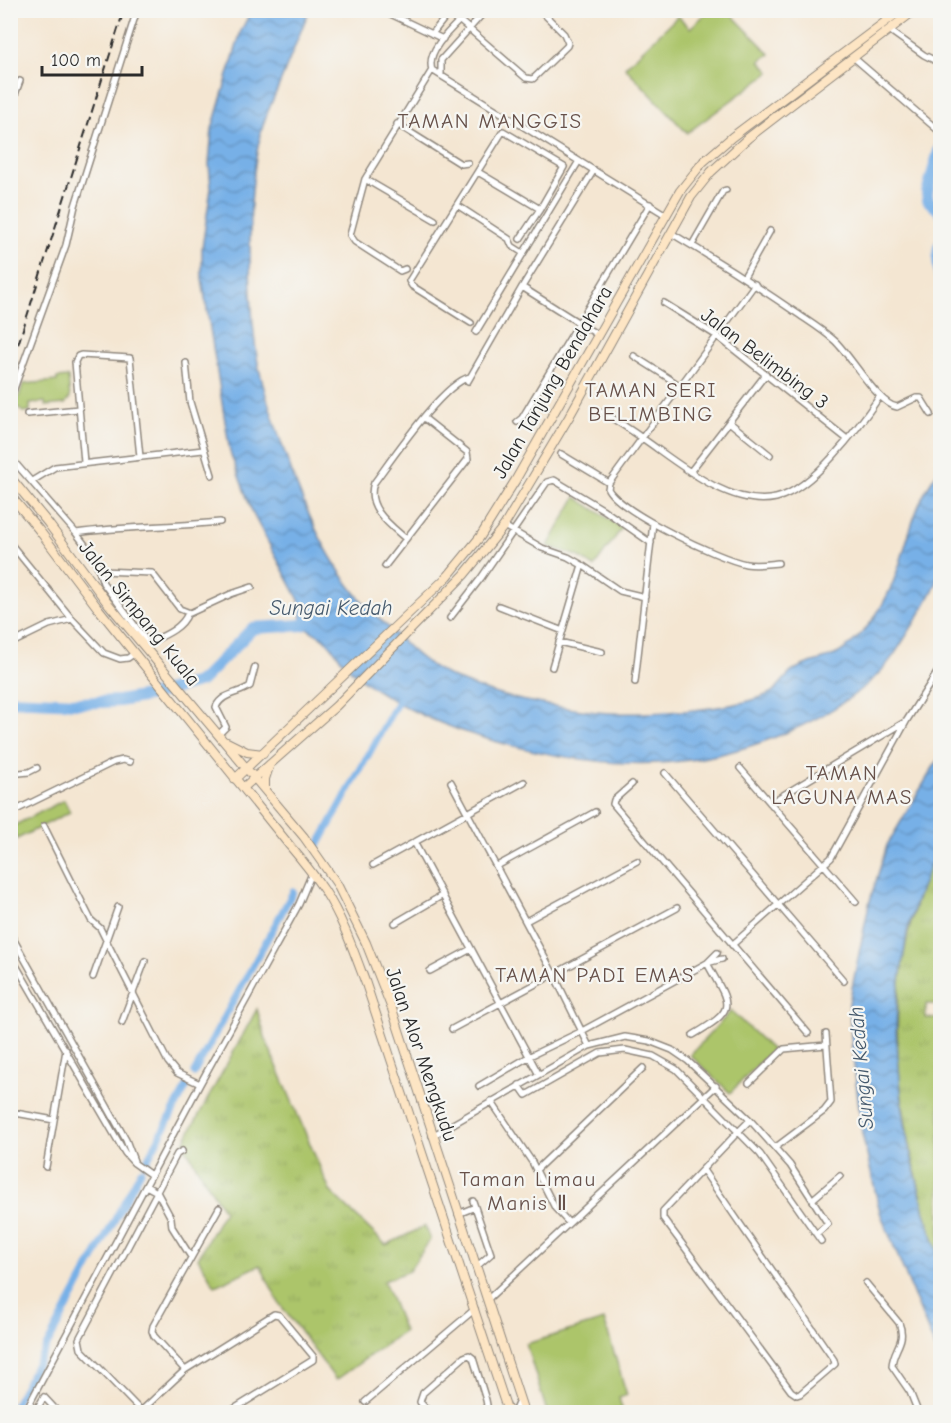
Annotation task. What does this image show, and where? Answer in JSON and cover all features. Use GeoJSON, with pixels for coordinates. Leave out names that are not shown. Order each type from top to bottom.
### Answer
{"type":"FeatureCollection","features":[{"type":"Feature","properties":{"kind":"main road","name":"Jalan Tanjung Bendahara"},"geometry":{"type":"LineString","coordinates":[[235,779],[415,609],[466,555],[495,514],[666,215],[694,172],[711,155],[765,112],[901,10]]}},
{"type":"Feature","properties":{"kind":"main road","name":"Jalan Tanjung Bendahara"},"geometry":{"type":"LineString","coordinates":[[243,788],[336,706],[479,559],[504,526],[551,448],[692,196],[711,172],[748,138],[915,10]]}},
{"type":"Feature","properties":{"kind":"main road"},"geometry":{"type":"LineString","coordinates":[[539,440],[551,448]]}},
{"type":"Feature","properties":{"kind":"main road","name":"Jalan Simpang Kuala"},"geometry":{"type":"LineString","coordinates":[[10,477],[48,523],[106,601],[147,647],[169,677],[246,768]]}},
{"type":"Feature","properties":{"kind":"main road","name":"Jalan Simpang Kuala"},"geometry":{"type":"LineString","coordinates":[[10,495],[97,608],[235,779]]}},
{"type":"Feature","properties":{"kind":"main road"},"geometry":{"type":"LineString","coordinates":[[220,737],[247,752],[263,754]]}},
{"type":"Feature","properties":{"kind":"main road"},"geometry":{"type":"LineString","coordinates":[[265,790],[265,779],[271,763]]}},
{"type":"Feature","properties":{"kind":"main road","name":"Jalan Alor Mengkudu"},"geometry":{"type":"LineString","coordinates":[[246,768],[304,837],[332,877],[366,943],[392,1009],[524,1413]]}},
{"type":"Feature","properties":{"kind":"main road","name":"Jalan Alor Mengkudu"},"geometry":{"type":"LineString","coordinates":[[235,779],[312,873],[324,890],[346,933],[366,984],[508,1413]]}},
{"type":"Feature","properties":{"kind":"main road"},"geometry":{"type":"LineString","coordinates":[[425,1161],[429,1150],[433,1149],[438,1153]]}},
{"type":"Feature","properties":{"kind":"street"},"geometry":{"type":"LineString","coordinates":[[10,400],[66,245],[75,206],[137,10]]}},
{"type":"Feature","properties":{"kind":"street"},"geometry":{"type":"LineString","coordinates":[[382,10],[443,39]]}},
{"type":"Feature","properties":{"kind":"street"},"geometry":{"type":"LineString","coordinates":[[432,34],[450,12],[442,10]]}},
{"type":"Feature","properties":{"kind":"street"},"geometry":{"type":"LineString","coordinates":[[405,269],[400,271],[351,238],[365,179],[432,70],[430,61],[432,53],[470,10]]}},
{"type":"Feature","properties":{"kind":"street"},"geometry":{"type":"LineString","coordinates":[[441,75],[441,60],[486,10]]}},
{"type":"Feature","properties":{"kind":"street"},"geometry":{"type":"LineString","coordinates":[[460,21],[526,78],[533,79],[568,43],[564,34],[540,10]]}},
{"type":"Feature","properties":{"kind":"street"},"geometry":{"type":"LineString","coordinates":[[889,30],[924,55],[940,63]]}},
{"type":"Feature","properties":{"kind":"street"},"geometry":{"type":"LineString","coordinates":[[853,57],[939,131]]}},
{"type":"Feature","properties":{"kind":"street"},"geometry":{"type":"LineString","coordinates":[[432,70],[666,215]]}},
{"type":"Feature","properties":{"kind":"street"},"geometry":{"type":"LineString","coordinates":[[10,108],[20,81]]}},
{"type":"Feature","properties":{"kind":"street"},"geometry":{"type":"LineString","coordinates":[[397,124],[461,164],[468,163]]}},
{"type":"Feature","properties":{"kind":"street"},"geometry":{"type":"LineString","coordinates":[[471,323],[410,284],[410,281],[503,131],[564,167],[520,239]]}},
{"type":"Feature","properties":{"kind":"street"},"geometry":{"type":"LineString","coordinates":[[476,332],[579,161]]}},
{"type":"Feature","properties":{"kind":"street"},"geometry":{"type":"LineString","coordinates":[[406,539],[381,515],[372,497],[374,483],[440,397],[463,378],[469,379],[594,170]]}},
{"type":"Feature","properties":{"kind":"street"},"geometry":{"type":"LineString","coordinates":[[478,172],[540,209]]}},
{"type":"Feature","properties":{"kind":"street"},"geometry":{"type":"LineString","coordinates":[[365,179],[435,220]]}},
{"type":"Feature","properties":{"kind":"street"},"geometry":{"type":"LineString","coordinates":[[692,245],[723,191],[726,190]]}},
{"type":"Feature","properties":{"kind":"street"},"geometry":{"type":"LineString","coordinates":[[518,422],[650,204]]}},
{"type":"Feature","properties":{"kind":"street"},"geometry":{"type":"LineString","coordinates":[[457,205],[509,239],[512,246],[523,253]]}},
{"type":"Feature","properties":{"kind":"street"},"geometry":{"type":"LineString","coordinates":[[744,276],[771,231]]}},
{"type":"Feature","properties":{"kind":"street"},"geometry":{"type":"LineString","coordinates":[[671,233],[744,276],[835,341],[889,405],[897,407],[921,398],[931,414]]}},
{"type":"Feature","properties":{"kind":"street"},"geometry":{"type":"LineString","coordinates":[[509,239],[520,239],[528,244]]}},
{"type":"Feature","properties":{"kind":"street"},"geometry":{"type":"LineString","coordinates":[[755,284],[609,483],[608,489],[612,495],[653,523],[726,559],[754,565],[778,563]]}},
{"type":"Feature","properties":{"kind":"street"},"geometry":{"type":"LineString","coordinates":[[522,287],[598,335]]}},
{"type":"Feature","properties":{"kind":"street","name":"Jalan Belimbing 3"},"geometry":{"type":"LineString","coordinates":[[664,303],[717,336],[847,439]]}},
{"type":"Feature","properties":{"kind":"street"},"geometry":{"type":"LineString","coordinates":[[84,462],[75,362],[78,356],[130,358],[140,457]]}},
{"type":"Feature","properties":{"kind":"street"},"geometry":{"type":"LineString","coordinates":[[634,356],[681,386]]}},
{"type":"Feature","properties":{"kind":"street"},"geometry":{"type":"LineString","coordinates":[[186,363],[190,402],[212,475]]}},
{"type":"Feature","properties":{"kind":"street"},"geometry":{"type":"LineString","coordinates":[[690,472],[766,374]]}},
{"type":"Feature","properties":{"kind":"street"},"geometry":{"type":"LineString","coordinates":[[602,412],[690,472],[746,498],[758,500],[788,494],[825,466],[880,396]]}},
{"type":"Feature","properties":{"kind":"street"},"geometry":{"type":"LineString","coordinates":[[27,414],[79,409]]}},
{"type":"Feature","properties":{"kind":"street"},"geometry":{"type":"LineString","coordinates":[[385,566],[468,459],[469,455],[424,418]]}},
{"type":"Feature","properties":{"kind":"street"},"geometry":{"type":"LineString","coordinates":[[729,422],[770,455]]}},
{"type":"Feature","properties":{"kind":"street"},"geometry":{"type":"LineString","coordinates":[[32,481],[55,467],[203,450]]}},
{"type":"Feature","properties":{"kind":"street"},"geometry":{"type":"LineString","coordinates":[[561,454],[609,483]]}},
{"type":"Feature","properties":{"kind":"street"},"geometry":{"type":"LineString","coordinates":[[10,456],[95,558],[106,587],[147,647],[177,627],[188,613]]}},
{"type":"Feature","properties":{"kind":"street"},"geometry":{"type":"LineString","coordinates":[[450,618],[550,480],[554,480],[604,510],[651,543]]}},
{"type":"Feature","properties":{"kind":"street"},"geometry":{"type":"LineString","coordinates":[[76,533],[220,522]]}},
{"type":"Feature","properties":{"kind":"street"},"geometry":{"type":"LineString","coordinates":[[635,682],[653,523]]}},
{"type":"Feature","properties":{"kind":"street"},"geometry":{"type":"LineString","coordinates":[[504,526],[542,548],[568,557],[620,591],[645,597]]}},
{"type":"Feature","properties":{"kind":"street"},"geometry":{"type":"LineString","coordinates":[[10,543],[72,619],[104,653],[120,659],[135,653]]}},
{"type":"Feature","properties":{"kind":"street"},"geometry":{"type":"LineString","coordinates":[[552,667],[582,565]]}},
{"type":"Feature","properties":{"kind":"street"},"geometry":{"type":"LineString","coordinates":[[101,571],[152,573],[180,609],[188,613],[252,587]]}},
{"type":"Feature","properties":{"kind":"street"},"geometry":{"type":"LineString","coordinates":[[499,606],[563,631]]}},
{"type":"Feature","properties":{"kind":"street"},"geometry":{"type":"LineString","coordinates":[[10,644],[49,625],[72,619]]}},
{"type":"Feature","properties":{"kind":"street"},"geometry":{"type":"LineString","coordinates":[[559,642],[602,652]]}},
{"type":"Feature","properties":{"kind":"street"},"geometry":{"type":"LineString","coordinates":[[220,737],[226,727],[216,707],[217,704],[220,700],[250,686],[255,667]]}},
{"type":"Feature","properties":{"kind":"street"},"geometry":{"type":"LineString","coordinates":[[723,949],[732,945],[834,855],[907,720],[940,668]]}},
{"type":"Feature","properties":{"kind":"street"},"geometry":{"type":"LineString","coordinates":[[770,803],[907,720]]}},
{"type":"Feature","properties":{"kind":"street"},"geometry":{"type":"LineString","coordinates":[[10,813],[114,762],[123,760],[130,762]]}},
{"type":"Feature","properties":{"kind":"street"},"geometry":{"type":"LineString","coordinates":[[10,774],[29,772],[37,768]]}},
{"type":"Feature","properties":{"kind":"street"},"geometry":{"type":"LineString","coordinates":[[740,768],[856,902]]}},
{"type":"Feature","properties":{"kind":"street"},"geometry":{"type":"LineString","coordinates":[[665,773],[844,981]]}},
{"type":"Feature","properties":{"kind":"street"},"geometry":{"type":"LineString","coordinates":[[451,782],[526,921],[589,1046]]}},
{"type":"Feature","properties":{"kind":"street"},"geometry":{"type":"LineString","coordinates":[[373,865],[524,782]]}},
{"type":"Feature","properties":{"kind":"street"},"geometry":{"type":"LineString","coordinates":[[632,784],[614,800],[614,804],[808,1033]]}},
{"type":"Feature","properties":{"kind":"street"},"geometry":{"type":"LineString","coordinates":[[497,866],[595,812]]}},
{"type":"Feature","properties":{"kind":"street"},"geometry":{"type":"LineString","coordinates":[[44,826],[91,920],[100,928],[172,1068],[177,1073],[200,1084]]}},
{"type":"Feature","properties":{"kind":"street"},"geometry":{"type":"LineString","coordinates":[[414,842],[538,1074]]}},
{"type":"Feature","properties":{"kind":"street"},"geometry":{"type":"LineString","coordinates":[[526,921],[637,861]]}},
{"type":"Feature","properties":{"kind":"street"},"geometry":{"type":"LineString","coordinates":[[25,1413],[151,1175],[299,904],[312,873]]}},
{"type":"Feature","properties":{"kind":"street"},"geometry":{"type":"LineString","coordinates":[[395,923],[442,895]]}},
{"type":"Feature","properties":{"kind":"street"},"geometry":{"type":"LineString","coordinates":[[93,977],[118,907]]}},
{"type":"Feature","properties":{"kind":"street"},"geometry":{"type":"LineString","coordinates":[[452,1029],[677,908]]}},
{"type":"Feature","properties":{"kind":"street"},"geometry":{"type":"LineString","coordinates":[[10,933],[126,1140],[134,1163]]}},
{"type":"Feature","properties":{"kind":"street"},"geometry":{"type":"LineString","coordinates":[[728,954],[732,945]]}},
{"type":"Feature","properties":{"kind":"street"},"geometry":{"type":"LineString","coordinates":[[430,971],[471,949]]}},
{"type":"Feature","properties":{"kind":"street"},"geometry":{"type":"LineString","coordinates":[[10,955],[125,1153],[134,1163],[151,1175]]}},
{"type":"Feature","properties":{"kind":"street"},"geometry":{"type":"LineString","coordinates":[[479,1086],[530,1056],[582,1031],[720,956]]}},
{"type":"Feature","properties":{"kind":"street"},"geometry":{"type":"LineString","coordinates":[[122,1022],[145,962]]}},
{"type":"Feature","properties":{"kind":"street"},"geometry":{"type":"LineString","coordinates":[[693,1035],[716,1022],[726,1010],[722,991],[707,963]]}},
{"type":"Feature","properties":{"kind":"street"},"geometry":{"type":"LineString","coordinates":[[776,1147],[824,1111],[831,1102],[826,1034]]}},
{"type":"Feature","properties":{"kind":"street"},"geometry":{"type":"LineString","coordinates":[[432,1136],[589,1046],[625,1037],[649,1041],[672,1050],[688,1061],[776,1147],[828,1224],[816,1234]]}},
{"type":"Feature","properties":{"kind":"street"},"geometry":{"type":"LineString","coordinates":[[749,1083],[784,1049],[826,1045]]}},
{"type":"Feature","properties":{"kind":"street"},"geometry":{"type":"LineString","coordinates":[[46,1167],[66,1050]]}},
{"type":"Feature","properties":{"kind":"street"},"geometry":{"type":"LineString","coordinates":[[519,1085],[526,1095],[600,1053],[625,1050],[641,1052],[666,1063],[676,1069],[704,1096],[768,1164],[820,1241]]}},
{"type":"Feature","properties":{"kind":"street"},"geometry":{"type":"LineString","coordinates":[[536,1170],[643,1068]]}},
{"type":"Feature","properties":{"kind":"street"},"geometry":{"type":"LineString","coordinates":[[487,1300],[716,1086]]}},
{"type":"Feature","properties":{"kind":"street"},"geometry":{"type":"LineString","coordinates":[[491,1101],[536,1170],[549,1198],[569,1223]]}},
{"type":"Feature","properties":{"kind":"street"},"geometry":{"type":"LineString","coordinates":[[10,1112],[54,1119]]}},
{"type":"Feature","properties":{"kind":"street"},"geometry":{"type":"LineString","coordinates":[[703,1170],[834,1360],[835,1364],[800,1394],[797,1395],[791,1391],[663,1218],[663,1211],[750,1120]]}},
{"type":"Feature","properties":{"kind":"street"},"geometry":{"type":"LineString","coordinates":[[182,1151],[177,1154],[78,1344],[141,1412],[185,1370],[274,1314],[279,1315],[313,1356],[313,1360],[229,1413]]}},
{"type":"Feature","properties":{"kind":"street"},"geometry":{"type":"LineString","coordinates":[[813,1199],[840,1176]]}},
{"type":"Feature","properties":{"kind":"street"},"geometry":{"type":"LineString","coordinates":[[146,1186],[157,1192],[171,1218],[172,1227],[191,1257]]}},
{"type":"Feature","properties":{"kind":"street"},"geometry":{"type":"LineString","coordinates":[[458,1214],[474,1204],[491,1254],[476,1267]]}},
{"type":"Feature","properties":{"kind":"street"},"geometry":{"type":"LineString","coordinates":[[185,1370],[152,1331],[219,1208]]}},
{"type":"Feature","properties":{"kind":"street"},"geometry":{"type":"LineString","coordinates":[[866,1283],[899,1323],[902,1338],[892,1366],[910,1392],[918,1413]]}},
{"type":"Feature","properties":{"kind":"street"},"geometry":{"type":"LineString","coordinates":[[365,1402],[475,1309]]}},
{"type":"Feature","properties":{"kind":"street"},"geometry":{"type":"LineString","coordinates":[[429,1413],[420,1402],[420,1397],[467,1355],[473,1359],[486,1400],[487,1405],[483,1413]]}},
{"type":"Feature","properties":{"kind":"street"},"geometry":{"type":"LineString","coordinates":[[35,1413],[44,1397],[57,1413]]}},
{"type":"Feature","properties":{"kind":"street"},"geometry":{"type":"LineString","coordinates":[[514,1413],[520,1399]]}},
{"type":"Feature","properties":{"kind":"green space"},"geometry":{"type":"Polygon","coordinates":[[[709,11],[728,11],[770,54],[760,61],[770,72],[687,133],[625,67],[678,16],[690,28],[709,11]]]}},
{"type":"Feature","properties":{"kind":"green space"},"geometry":{"type":"Polygon","coordinates":[[[68,377],[70,398],[65,404],[46,406],[45,402],[30,404],[30,411],[23,412],[16,406],[23,384],[57,381],[57,378],[68,377]]]}},
{"type":"Feature","properties":{"kind":"green space"},"geometry":{"type":"Polygon","coordinates":[[[576,497],[622,528],[594,567],[578,556],[548,546],[576,497]]]}},
{"type":"Feature","properties":{"kind":"green space"},"geometry":{"type":"Polygon","coordinates":[[[64,800],[70,812],[17,839],[11,827],[64,800]]]}},
{"type":"Feature","properties":{"kind":"green space"},"geometry":{"type":"Polygon","coordinates":[[[940,841],[940,1004],[926,1004],[926,1018],[940,1019],[940,1260],[924,1208],[908,1133],[901,1090],[898,1007],[902,966],[910,924],[940,841]]]}},
{"type":"Feature","properties":{"kind":"green space"},"geometry":{"type":"Polygon","coordinates":[[[257,1009],[266,1040],[330,1191],[386,1245],[425,1226],[430,1240],[409,1271],[384,1281],[404,1331],[336,1380],[279,1303],[260,1265],[215,1286],[198,1258],[224,1211],[183,1144],[257,1009]]]}},
{"type":"Feature","properties":{"kind":"green space"},"geometry":{"type":"Polygon","coordinates":[[[731,1011],[772,1050],[730,1093],[690,1055],[731,1011]]]}},
{"type":"Feature","properties":{"kind":"green space"},"geometry":{"type":"Polygon","coordinates":[[[604,1320],[627,1395],[619,1398],[623,1412],[547,1412],[526,1344],[604,1320]]]}},
{"type":"Feature","properties":{"kind":"water","name":"Sungai Kedah"},"geometry":{"type":"Polygon","coordinates":[[[251,11],[309,11],[265,118],[254,168],[250,270],[253,328],[259,367],[266,397],[286,458],[303,501],[335,564],[365,604],[410,649],[438,670],[475,687],[495,693],[555,706],[613,713],[686,711],[737,704],[772,692],[792,671],[840,652],[855,640],[871,622],[889,591],[898,569],[919,504],[940,469],[941,566],[937,583],[900,646],[873,679],[851,697],[827,712],[772,738],[743,748],[685,761],[627,763],[594,761],[525,749],[491,740],[427,717],[400,704],[364,681],[345,664],[325,640],[303,625],[299,600],[253,514],[230,452],[202,279],[202,248],[211,188],[209,164],[212,129],[241,31],[251,11]]]}},
{"type":"Feature","properties":{"kind":"water","name":"Sungai Kedah"},"geometry":{"type":"Polygon","coordinates":[[[940,756],[940,841],[917,898],[907,932],[897,1001],[896,1032],[908,1143],[925,1213],[940,1260],[940,1360],[880,1212],[862,1133],[849,1003],[869,904],[887,845],[940,756]]]}},
{"type":"Feature","properties":{"kind":"waterway"},"geometry":{"type":"LineString","coordinates":[[940,148],[927,193],[928,200],[940,211]]}},
{"type":"Feature","properties":{"kind":"waterway"},"geometry":{"type":"LineString","coordinates":[[940,245],[938,257],[940,276]]}},
{"type":"Feature","properties":{"kind":"waterway"},"geometry":{"type":"LineString","coordinates":[[10,700],[79,703],[119,701],[153,695],[201,681],[253,628],[303,625],[313,615]]}},
{"type":"Feature","properties":{"kind":"waterway"},"geometry":{"type":"LineString","coordinates":[[319,844],[402,694]]}},
{"type":"Feature","properties":{"kind":"waterway"},"geometry":{"type":"LineString","coordinates":[[194,1073],[293,892]]}},
{"type":"Feature","properties":{"kind":"waterway"},"geometry":{"type":"LineString","coordinates":[[145,1164],[188,1084]]}},
{"type":"Feature","properties":{"kind":"waterway"},"geometry":{"type":"LineString","coordinates":[[11,1412],[141,1171]]}},
{"type":"Feature","properties":{"kind":"tunnel"},"geometry":{"type":"LineString","coordinates":[[717,953],[723,949]]}},
{"type":"Feature","properties":{"kind":"railway"},"geometry":{"type":"LineString","coordinates":[[10,370],[124,10]]}},
{"type":"Feature","properties":{"kind":"district","name":"TAMAN MANGGIS"},"geometry":{"type":"Point","coordinates":[490,121]}},
{"type":"Feature","properties":{"kind":"district","name":"TAMAN SERI BELIMBING"},"geometry":{"type":"Point","coordinates":[651,402]}},
{"type":"Feature","properties":{"kind":"district","name":"TAMAN LAGUNA MAS"},"geometry":{"type":"Point","coordinates":[842,785]}},
{"type":"Feature","properties":{"kind":"district","name":"TAMAN PADI EMAS"},"geometry":{"type":"Point","coordinates":[595,975]}},
{"type":"Feature","properties":{"kind":"district","name":"Taman Limau Manis Ⅱ"},"geometry":{"type":"Point","coordinates":[528,1191]}}]}
